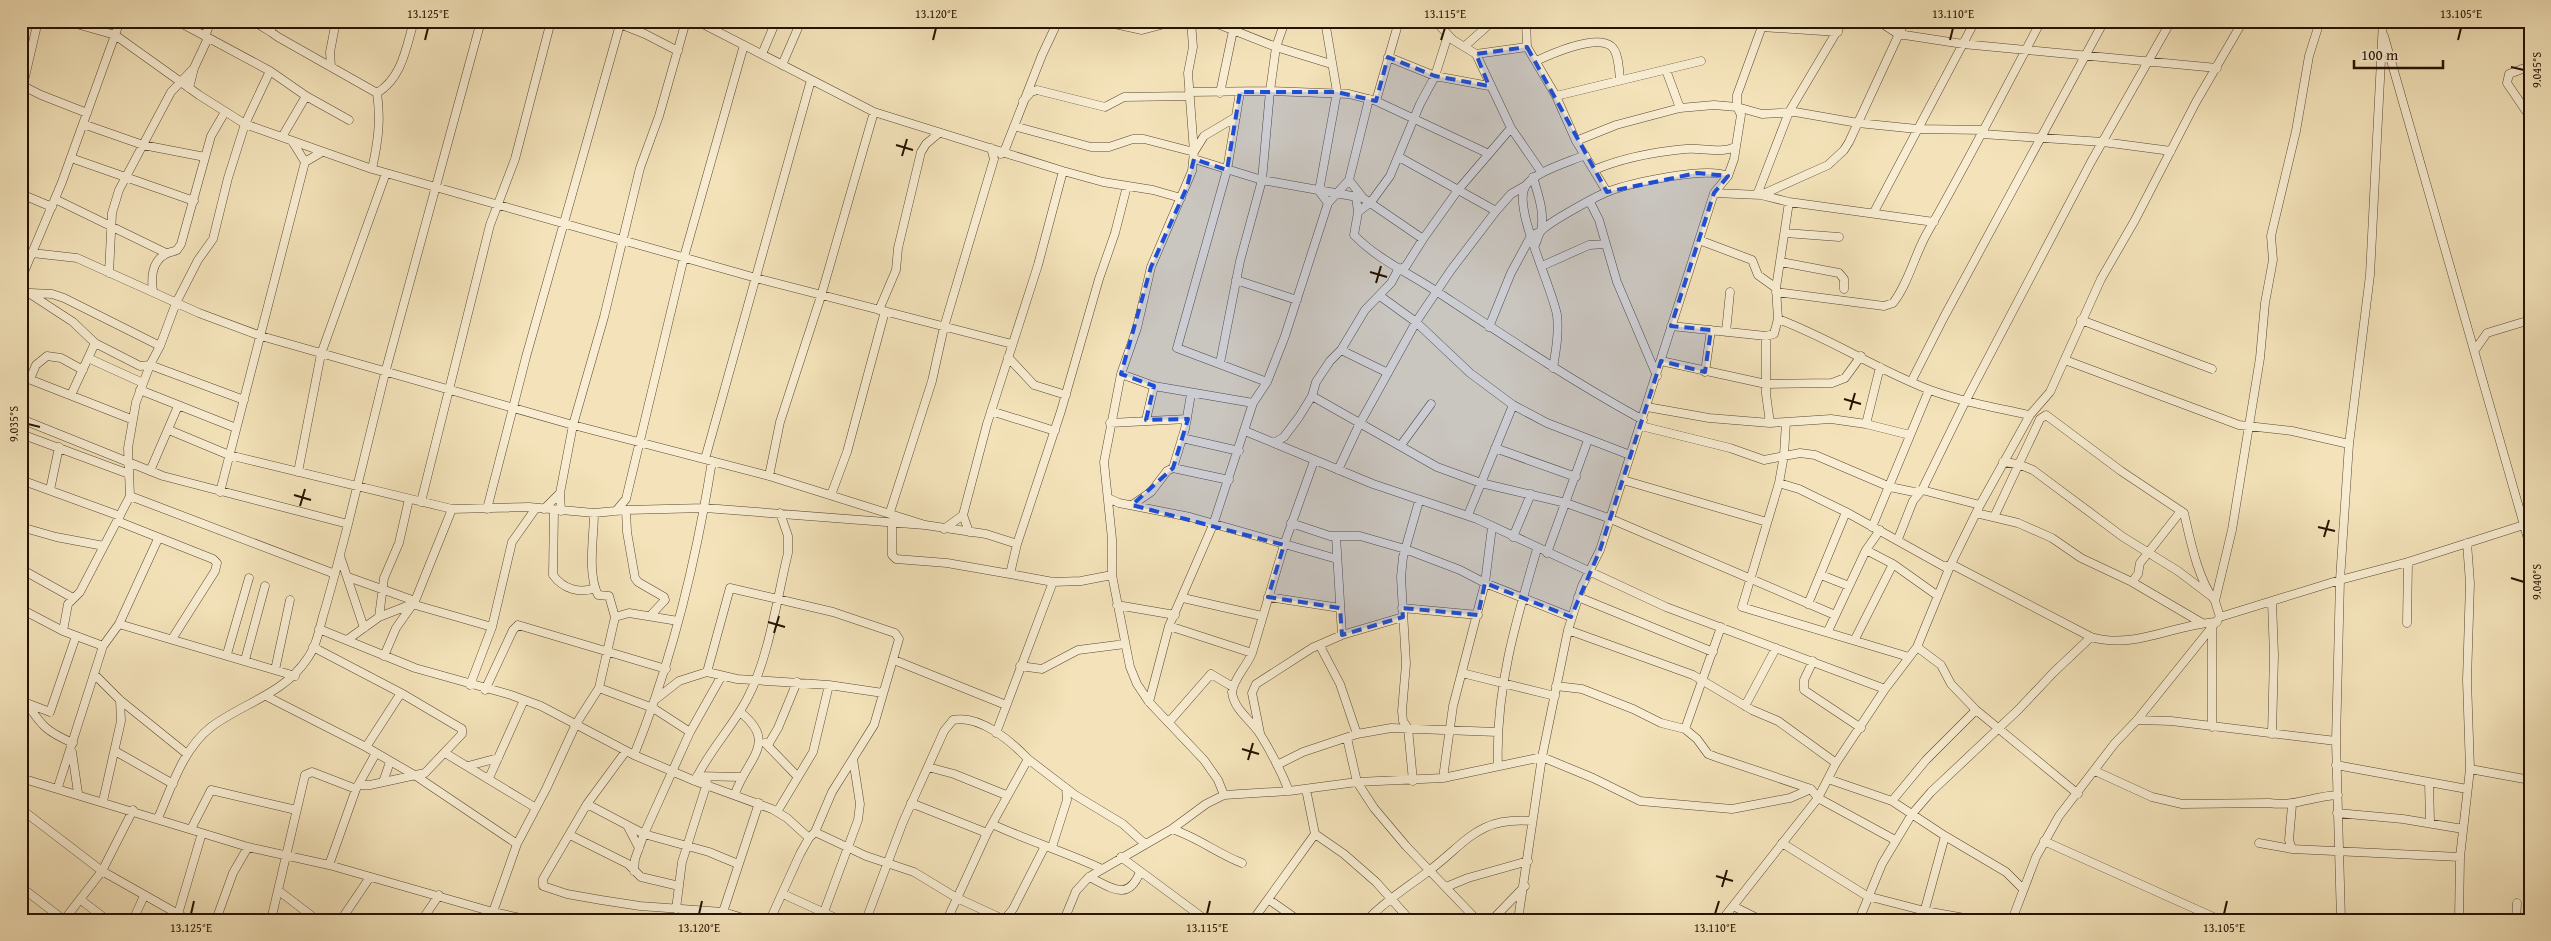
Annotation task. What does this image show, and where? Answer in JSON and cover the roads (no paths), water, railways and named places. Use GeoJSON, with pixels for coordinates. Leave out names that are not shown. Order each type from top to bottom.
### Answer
{"type":"FeatureCollection","features":[{"type":"Feature","properties":{"kind":"street"},"geometry":{"type":"LineString","coordinates":[[38,21],[22,85],[41,95],[87,113]]}},
{"type":"Feature","properties":{"kind":"street"},"geometry":{"type":"LineString","coordinates":[[66,21],[115,35],[180,82],[245,124],[322,152],[372,169],[499,206],[756,278],[1012,344]]}},
{"type":"Feature","properties":{"kind":"street"},"geometry":{"type":"LineString","coordinates":[[95,21],[98,30]]}},
{"type":"Feature","properties":{"kind":"street"},"geometry":{"type":"LineString","coordinates":[[21,279],[71,158],[120,21]]}},
{"type":"Feature","properties":{"kind":"street"},"geometry":{"type":"LineString","coordinates":[[177,21],[270,71],[306,96],[349,120]]}},
{"type":"Feature","properties":{"kind":"street"},"geometry":{"type":"LineString","coordinates":[[189,88],[211,21]]}},
{"type":"Feature","properties":{"kind":"street"},"geometry":{"type":"LineString","coordinates":[[253,21],[377,93]]}},
{"type":"Feature","properties":{"kind":"street"},"geometry":{"type":"LineString","coordinates":[[271,32],[273,21]]}},
{"type":"Feature","properties":{"kind":"street"},"geometry":{"type":"LineString","coordinates":[[331,67],[330,52],[336,21]]}},
{"type":"Feature","properties":{"kind":"street"},"geometry":{"type":"LineString","coordinates":[[377,93],[388,86],[398,72],[414,21]]}},
{"type":"Feature","properties":{"kind":"street"},"geometry":{"type":"LineString","coordinates":[[158,818],[187,754],[195,742],[212,726],[266,696],[295,676],[314,647],[340,556],[385,373],[481,21]]}},
{"type":"Feature","properties":{"kind":"street"},"geometry":{"type":"LineString","coordinates":[[421,502],[487,234],[515,159],[551,21]]}},
{"type":"Feature","properties":{"kind":"street"},"geometry":{"type":"LineString","coordinates":[[595,588],[587,591],[575,590],[563,585],[553,575],[560,493],[573,426],[640,168],[659,116],[686,21]]}},
{"type":"Feature","properties":{"kind":"street"},"geometry":{"type":"LineString","coordinates":[[697,21],[874,112],[1064,171],[1181,198]]}},
{"type":"Feature","properties":{"kind":"street"},"geometry":{"type":"LineString","coordinates":[[762,54],[776,21]]}},
{"type":"Feature","properties":{"kind":"street"},"geometry":{"type":"LineString","coordinates":[[782,65],[801,21]]}},
{"type":"Feature","properties":{"kind":"street"},"geometry":{"type":"LineString","coordinates":[[994,159],[1004,152],[1058,21]]}},
{"type":"Feature","properties":{"kind":"street"},"geometry":{"type":"LineString","coordinates":[[1101,21],[1133,30],[1142,30],[1176,21]]}},
{"type":"Feature","properties":{"kind":"street"},"geometry":{"type":"LineString","coordinates":[[1122,21],[1133,30]]}},
{"type":"Feature","properties":{"kind":"street"},"geometry":{"type":"LineString","coordinates":[[1191,21],[1194,34],[1188,73],[1194,156],[1192,172],[1151,266],[1137,328],[1120,374],[1104,462],[1112,539],[1112,575],[1125,644],[1137,684],[1149,702],[1204,760],[1218,780],[1224,795]]}},
{"type":"Feature","properties":{"kind":"street"},"geometry":{"type":"LineString","coordinates":[[1210,21],[1233,25],[1276,47],[1331,64]]}},
{"type":"Feature","properties":{"kind":"street"},"geometry":{"type":"LineString","coordinates":[[1220,363],[1236,280],[1262,180],[1276,47],[1285,21]]}},
{"type":"Feature","properties":{"kind":"street"},"geometry":{"type":"LineString","coordinates":[[1325,21],[1337,92],[1319,191],[1328,203]]}},
{"type":"Feature","properties":{"kind":"street"},"geometry":{"type":"LineString","coordinates":[[1149,702],[1169,626],[1183,598],[1213,525],[1239,451],[1253,403],[1267,382],[1297,300],[1328,203],[1349,180],[1373,100],[1400,21]]}},
{"type":"Feature","properties":{"kind":"street"},"geometry":{"type":"LineString","coordinates":[[1424,21],[1438,24],[1448,35],[1476,54],[1489,86],[1511,128],[1542,173]]}},
{"type":"Feature","properties":{"kind":"street"},"geometry":{"type":"LineString","coordinates":[[1465,46],[1493,21]]}},
{"type":"Feature","properties":{"kind":"street"},"geometry":{"type":"LineString","coordinates":[[1526,21],[1527,47],[1556,96],[1576,142],[1607,192]]}},
{"type":"Feature","properties":{"kind":"street"},"geometry":{"type":"LineString","coordinates":[[1759,195],[1789,112],[1844,21]]}},
{"type":"Feature","properties":{"kind":"street"},"geometry":{"type":"LineString","coordinates":[[1878,21],[1898,34],[1963,44],[2217,68]]}},
{"type":"Feature","properties":{"kind":"street"},"geometry":{"type":"LineString","coordinates":[[1759,195],[1828,165],[1844,150],[1905,21]]}},
{"type":"Feature","properties":{"kind":"street"},"geometry":{"type":"LineString","coordinates":[[1874,212],[1975,21]]}},
{"type":"Feature","properties":{"kind":"street"},"geometry":{"type":"LineString","coordinates":[[1699,240],[1752,260],[1758,275],[1776,290],[1884,306],[1893,303],[2041,21]]}},
{"type":"Feature","properties":{"kind":"street"},"geometry":{"type":"LineString","coordinates":[[1911,382],[1944,317],[2104,21]]}},
{"type":"Feature","properties":{"kind":"street"},"geometry":{"type":"LineString","coordinates":[[1898,539],[1913,501],[1922,490],[1965,402],[2102,142],[2171,21]]}},
{"type":"Feature","properties":{"kind":"street"},"geometry":{"type":"LineString","coordinates":[[1722,920],[1818,798],[1836,763],[1861,728],[1885,689],[1918,647],[1951,564],[1980,505],[2030,414],[2050,392],[2081,320],[2171,151],[2244,21]]}},
{"type":"Feature","properties":{"kind":"street"},"geometry":{"type":"LineString","coordinates":[[2214,599],[2232,530],[2260,358],[2265,303],[2273,260],[2271,236],[2296,131],[2309,56],[2320,21]]}},
{"type":"Feature","properties":{"kind":"street"},"geometry":{"type":"LineString","coordinates":[[710,28],[728,22],[729,38]]}},
{"type":"Feature","properties":{"kind":"street"},"geometry":{"type":"LineString","coordinates":[[487,509],[526,357],[620,23],[678,51]]}},
{"type":"Feature","properties":{"kind":"street"},"geometry":{"type":"LineString","coordinates":[[1518,920],[1525,886],[1532,821],[1542,757],[1568,630],[1578,597],[1600,550],[1611,519],[1714,193],[1728,176],[1741,115],[1736,107],[1737,95],[1762,24],[1838,32]]}},
{"type":"Feature","properties":{"kind":"street"},"geometry":{"type":"LineString","coordinates":[[1220,93],[1233,25]]}},
{"type":"Feature","properties":{"kind":"street"},"geometry":{"type":"LineString","coordinates":[[2382,25],[2466,328],[2475,350],[2526,524],[2530,546]]}},
{"type":"Feature","properties":{"kind":"street"},"geometry":{"type":"LineString","coordinates":[[2341,920],[2336,765],[2340,580],[2349,444],[2370,275],[2382,25]]}},
{"type":"Feature","properties":{"kind":"street"},"geometry":{"type":"LineString","coordinates":[[1358,212],[1371,202],[1390,176],[1435,76],[1448,35]]}},
{"type":"Feature","properties":{"kind":"street"},"geometry":{"type":"LineString","coordinates":[[1536,61],[1572,46],[1605,44],[1611,46],[1615,51],[1620,80]]}},
{"type":"Feature","properties":{"kind":"street"},"geometry":{"type":"LineString","coordinates":[[650,616],[665,600],[664,597],[638,582],[636,578],[626,532],[628,510],[626,499],[684,257],[744,46]]}},
{"type":"Feature","properties":{"kind":"street"},"geometry":{"type":"LineString","coordinates":[[1476,54],[1527,47]]}},
{"type":"Feature","properties":{"kind":"street"},"geometry":{"type":"LineString","coordinates":[[319,60],[330,52]]}},
{"type":"Feature","properties":{"kind":"street"},"geometry":{"type":"LineString","coordinates":[[1388,57],[1435,76],[1489,86]]}},
{"type":"Feature","properties":{"kind":"street"},"geometry":{"type":"LineString","coordinates":[[1556,96],[1701,61]]}},
{"type":"Feature","properties":{"kind":"street"},"geometry":{"type":"LineString","coordinates":[[2530,66],[2509,74],[2507,83],[2530,117]]}},
{"type":"Feature","properties":{"kind":"street"},"geometry":{"type":"LineString","coordinates":[[109,273],[112,213],[126,177],[171,92],[194,68]]}},
{"type":"Feature","properties":{"kind":"street"},"geometry":{"type":"LineString","coordinates":[[1666,70],[1680,108]]}},
{"type":"Feature","properties":{"kind":"street"},"geometry":{"type":"LineString","coordinates":[[63,631],[68,604],[80,592],[130,496],[128,448],[131,419],[150,365],[160,346],[176,303],[198,260],[214,239],[228,178],[245,124],[270,71]]}},
{"type":"Feature","properties":{"kind":"street"},"geometry":{"type":"LineString","coordinates":[[634,755],[665,673],[705,508],[709,460],[756,278],[811,80]]}},
{"type":"Feature","properties":{"kind":"street"},"geometry":{"type":"LineString","coordinates":[[1024,101],[1032,92],[1037,90],[1105,107],[1124,97],[1270,91],[1337,92],[1373,100],[1488,153]]}},
{"type":"Feature","properties":{"kind":"street"},"geometry":{"type":"LineString","coordinates":[[1240,92],[1227,170],[1177,345],[1179,351],[1220,363],[1267,382]]}},
{"type":"Feature","properties":{"kind":"street"},"geometry":{"type":"LineString","coordinates":[[372,169],[381,116],[377,93]]}},
{"type":"Feature","properties":{"kind":"street"},"geometry":{"type":"LineString","coordinates":[[282,137],[306,96]]}},
{"type":"Feature","properties":{"kind":"street"},"geometry":{"type":"LineString","coordinates":[[1576,142],[1616,125],[1680,108],[1714,105],[1736,107],[1762,114],[1789,112],[1858,123],[1917,129],[1966,131],[1982,135],[2102,142],[2171,151]]}},
{"type":"Feature","properties":{"kind":"street"},"geometry":{"type":"LineString","coordinates":[[153,291],[151,278],[153,270],[166,253],[177,250],[182,244],[211,136],[225,112]]}},
{"type":"Feature","properties":{"kind":"street"},"geometry":{"type":"LineString","coordinates":[[769,476],[780,422],[821,296],[874,112]]}},
{"type":"Feature","properties":{"kind":"street"},"geometry":{"type":"LineString","coordinates":[[1194,156],[1204,136],[1236,117]]}},
{"type":"Feature","properties":{"kind":"street"},"geometry":{"type":"LineString","coordinates":[[84,124],[143,145],[206,157]]}},
{"type":"Feature","properties":{"kind":"street"},"geometry":{"type":"LineString","coordinates":[[1014,126],[1091,147],[1109,147],[1133,139],[1144,139],[1194,156],[1227,170],[1262,180],[1359,197],[1371,202],[1423,239]]}},
{"type":"Feature","properties":{"kind":"street"},"geometry":{"type":"LineString","coordinates":[[1274,443],[1284,437],[1312,396],[1316,382],[1330,361],[1341,350],[1365,310],[1380,296],[1398,270],[1406,266],[1458,190],[1511,128]]}},
{"type":"Feature","properties":{"kind":"street"},"geometry":{"type":"LineString","coordinates":[[1966,131],[1982,135]]}},
{"type":"Feature","properties":{"kind":"street"},"geometry":{"type":"LineString","coordinates":[[831,496],[847,452],[882,311],[896,270],[898,248],[921,152],[926,144],[939,133]]}},
{"type":"Feature","properties":{"kind":"street"},"geometry":{"type":"LineString","coordinates":[[292,141],[305,162]]}},
{"type":"Feature","properties":{"kind":"street"},"geometry":{"type":"LineString","coordinates":[[1594,170],[1622,160],[1656,153],[1686,149],[1729,150],[1735,147]]}},
{"type":"Feature","properties":{"kind":"street"},"geometry":{"type":"LineString","coordinates":[[890,512],[932,381],[944,327],[994,159],[991,148]]}},
{"type":"Feature","properties":{"kind":"street"},"geometry":{"type":"LineString","coordinates":[[220,492],[305,162],[322,152]]}},
{"type":"Feature","properties":{"kind":"street"},"geometry":{"type":"LineString","coordinates":[[1338,470],[1359,425],[1416,322],[1496,211],[1511,194],[1525,186],[1533,177],[1584,155]]}},
{"type":"Feature","properties":{"kind":"street"},"geometry":{"type":"LineString","coordinates":[[1399,157],[1496,211]]}},
{"type":"Feature","properties":{"kind":"street"},"geometry":{"type":"LineString","coordinates":[[71,158],[194,201]]}},
{"type":"Feature","properties":{"kind":"street"},"geometry":{"type":"LineString","coordinates":[[969,532],[963,515],[991,411],[1038,265],[1064,171]]}},
{"type":"Feature","properties":{"kind":"street"},"geometry":{"type":"LineString","coordinates":[[298,472],[321,354],[386,173]]}},
{"type":"Feature","properties":{"kind":"street"},"geometry":{"type":"LineString","coordinates":[[1489,327],[1511,273],[1530,236],[1607,192],[1667,177],[1696,173],[1721,173],[1728,176]]}},
{"type":"Feature","properties":{"kind":"street"},"geometry":{"type":"LineString","coordinates":[[1533,177],[1542,210],[1541,231],[1535,245]]}},
{"type":"Feature","properties":{"kind":"street"},"geometry":{"type":"LineString","coordinates":[[1349,180],[1359,197],[1354,235],[1398,270],[1437,291],[1489,327],[1642,423],[1730,448],[1764,460],[1800,453],[1815,455],[1890,487],[1914,492],[1922,490],[1980,505]]}},
{"type":"Feature","properties":{"kind":"street"},"geometry":{"type":"LineString","coordinates":[[1010,574],[1017,544],[1055,431],[1115,233],[1126,186]]}},
{"type":"Feature","properties":{"kind":"street"},"geometry":{"type":"LineString","coordinates":[[1525,186],[1522,196],[1530,236],[1535,245],[1557,315],[1558,333],[1553,368]]}},
{"type":"Feature","properties":{"kind":"street"},"geometry":{"type":"LineString","coordinates":[[1714,193],[1759,195],[1789,202],[1874,212],[1934,222]]}},
{"type":"Feature","properties":{"kind":"street"},"geometry":{"type":"LineString","coordinates":[[21,194],[53,203],[111,227],[166,253]]}},
{"type":"Feature","properties":{"kind":"street"},"geometry":{"type":"LineString","coordinates":[[1590,202],[1599,220],[1628,312],[1657,376]]}},
{"type":"Feature","properties":{"kind":"street"},"geometry":{"type":"LineString","coordinates":[[1671,326],[1766,336],[1774,334],[1778,319],[1776,290],[1789,202]]}},
{"type":"Feature","properties":{"kind":"street"},"geometry":{"type":"LineString","coordinates":[[1785,233],[1840,237]]}},
{"type":"Feature","properties":{"kind":"street"},"geometry":{"type":"LineString","coordinates":[[1542,266],[1589,245],[1605,244]]}},
{"type":"Feature","properties":{"kind":"street"},"geometry":{"type":"LineString","coordinates":[[21,252],[31,255],[77,258],[176,303],[261,336],[385,373],[450,389],[573,426],[769,476],[890,512],[925,525],[986,534],[1017,544]]}},
{"type":"Feature","properties":{"kind":"street"},"geometry":{"type":"LineString","coordinates":[[1781,262],[1839,273],[1844,279],[1844,289]]}},
{"type":"Feature","properties":{"kind":"street"},"geometry":{"type":"LineString","coordinates":[[1236,280],[1297,300]]}},
{"type":"Feature","properties":{"kind":"street"},"geometry":{"type":"LineString","coordinates":[[21,288],[73,322],[95,343],[140,366],[150,365],[244,400]]}},
{"type":"Feature","properties":{"kind":"street"},"geometry":{"type":"LineString","coordinates":[[1726,332],[1730,292]]}},
{"type":"Feature","properties":{"kind":"street"},"geometry":{"type":"LineString","coordinates":[[31,293],[52,294],[64,298],[160,346]]}},
{"type":"Feature","properties":{"kind":"street"},"geometry":{"type":"LineString","coordinates":[[1380,296],[1416,322],[1470,373],[1528,415],[1630,455]]}},
{"type":"Feature","properties":{"kind":"street"},"geometry":{"type":"LineString","coordinates":[[1778,319],[1828,339],[1880,368],[1929,390],[1965,402],[2030,414]]}},
{"type":"Feature","properties":{"kind":"street"},"geometry":{"type":"LineString","coordinates":[[2081,320],[2212,370]]}},
{"type":"Feature","properties":{"kind":"street"},"geometry":{"type":"LineString","coordinates":[[2475,350],[2487,333],[2530,320]]}},
{"type":"Feature","properties":{"kind":"street"},"geometry":{"type":"LineString","coordinates":[[1705,372],[1711,330]]}},
{"type":"Feature","properties":{"kind":"street"},"geometry":{"type":"LineString","coordinates":[[1766,336],[1766,384],[1770,423]]}},
{"type":"Feature","properties":{"kind":"street"},"geometry":{"type":"LineString","coordinates":[[70,395],[95,343]]}},
{"type":"Feature","properties":{"kind":"street"},"geometry":{"type":"LineString","coordinates":[[1341,350],[1388,373]]}},
{"type":"Feature","properties":{"kind":"street"},"geometry":{"type":"LineString","coordinates":[[30,379],[36,365],[47,356],[61,358],[82,370]]}},
{"type":"Feature","properties":{"kind":"street"},"geometry":{"type":"LineString","coordinates":[[1661,361],[1766,384],[1839,381],[1846,378],[1861,356]]}},
{"type":"Feature","properties":{"kind":"street"},"geometry":{"type":"LineString","coordinates":[[1008,357],[1034,385],[1066,395]]}},
{"type":"Feature","properties":{"kind":"street"},"geometry":{"type":"LineString","coordinates":[[88,358],[178,406],[236,428]]}},
{"type":"Feature","properties":{"kind":"street"},"geometry":{"type":"LineString","coordinates":[[2065,360],[2208,415],[2248,427],[2273,428],[2349,444]]}},
{"type":"Feature","properties":{"kind":"street"},"geometry":{"type":"LineString","coordinates":[[1866,424],[1880,368]]}},
{"type":"Feature","properties":{"kind":"street"},"geometry":{"type":"LineString","coordinates":[[1120,374],[1154,386],[1191,394],[1253,403]]}},
{"type":"Feature","properties":{"kind":"street"},"geometry":{"type":"LineString","coordinates":[[21,376],[131,419]]}},
{"type":"Feature","properties":{"kind":"street"},"geometry":{"type":"LineString","coordinates":[[1146,420],[1154,386]]}},
{"type":"Feature","properties":{"kind":"street"},"geometry":{"type":"LineString","coordinates":[[1872,527],[1929,390]]}},
{"type":"Feature","properties":{"kind":"street"},"geometry":{"type":"LineString","coordinates":[[1173,468],[1187,419],[1191,394]]}},
{"type":"Feature","properties":{"kind":"street"},"geometry":{"type":"LineString","coordinates":[[1312,396],[1359,425],[1437,467],[1481,482],[1566,503],[1611,519],[1835,615]]}},
{"type":"Feature","properties":{"kind":"street"},"geometry":{"type":"LineString","coordinates":[[1401,446],[1432,404]]}},
{"type":"Feature","properties":{"kind":"street"},"geometry":{"type":"LineString","coordinates":[[1468,515],[1513,405]]}},
{"type":"Feature","properties":{"kind":"street"},"geometry":{"type":"LineString","coordinates":[[150,471],[178,406]]}},
{"type":"Feature","properties":{"kind":"street"},"geometry":{"type":"LineString","coordinates":[[1647,407],[1709,418],[1770,423],[1831,419],[1866,424],[1910,435]]}},
{"type":"Feature","properties":{"kind":"street"},"geometry":{"type":"LineString","coordinates":[[991,411],[1055,431]]}},
{"type":"Feature","properties":{"kind":"street"},"geometry":{"type":"LineString","coordinates":[[1994,517],[2040,419],[2046,415],[2120,472],[2184,513],[2190,542],[2214,599],[2217,622],[2212,728]]}},
{"type":"Feature","properties":{"kind":"street"},"geometry":{"type":"LineString","coordinates":[[21,419],[150,471],[220,492],[348,524]]}},
{"type":"Feature","properties":{"kind":"street"},"geometry":{"type":"LineString","coordinates":[[1110,423],[1146,420],[1160,422],[1187,419]]}},
{"type":"Feature","properties":{"kind":"street"},"geometry":{"type":"LineString","coordinates":[[1786,422],[1784,455],[1779,482],[1749,578],[1742,604],[1744,608],[1855,639],[1909,657]]}},
{"type":"Feature","properties":{"kind":"street"},"geometry":{"type":"LineString","coordinates":[[169,430],[229,454],[452,509],[544,508],[594,513],[705,508],[892,524],[925,525]]}},
{"type":"Feature","properties":{"kind":"street"},"geometry":{"type":"LineString","coordinates":[[1245,431],[1314,461],[1419,501],[1468,515],[1632,593],[1885,689]]}},
{"type":"Feature","properties":{"kind":"street"},"geometry":{"type":"LineString","coordinates":[[21,434],[129,474]]}},
{"type":"Feature","properties":{"kind":"street"},"geometry":{"type":"LineString","coordinates":[[1283,447],[1284,437]]}},
{"type":"Feature","properties":{"kind":"street"},"geometry":{"type":"LineString","coordinates":[[1182,438],[1239,451]]}},
{"type":"Feature","properties":{"kind":"street"},"geometry":{"type":"LineString","coordinates":[[1548,553],[1588,440]]}},
{"type":"Feature","properties":{"kind":"street"},"geometry":{"type":"LineString","coordinates":[[50,490],[58,447]]}},
{"type":"Feature","properties":{"kind":"street"},"geometry":{"type":"LineString","coordinates":[[1495,448],[1576,477]]}},
{"type":"Feature","properties":{"kind":"street"},"geometry":{"type":"LineString","coordinates":[[1289,791],[1278,765],[1260,733],[1242,714],[1233,698],[1233,687],[1252,653],[1291,523],[1314,461]]}},
{"type":"Feature","properties":{"kind":"street"},"geometry":{"type":"LineString","coordinates":[[2003,462],[2018,464],[2033,470],[2149,554],[2178,571],[2214,599]]}},
{"type":"Feature","properties":{"kind":"street"},"geometry":{"type":"LineString","coordinates":[[1132,505],[1151,492],[1167,471],[1173,468],[1229,480]]}},
{"type":"Feature","properties":{"kind":"street"},"geometry":{"type":"LineString","coordinates":[[21,480],[118,518],[158,539],[213,559],[218,563],[215,571],[172,639]]}},
{"type":"Feature","properties":{"kind":"street"},"geometry":{"type":"LineString","coordinates":[[1623,480],[1767,522]]}},
{"type":"Feature","properties":{"kind":"street"},"geometry":{"type":"LineString","coordinates":[[1779,482],[1799,489],[1846,512],[1898,539],[1945,567],[1951,564]]}},
{"type":"Feature","properties":{"kind":"street"},"geometry":{"type":"LineString","coordinates":[[544,508],[560,493]]}},
{"type":"Feature","properties":{"kind":"street"},"geometry":{"type":"LineString","coordinates":[[1513,537],[1531,494]]}},
{"type":"Feature","properties":{"kind":"street"},"geometry":{"type":"LineString","coordinates":[[130,496],[335,574]]}},
{"type":"Feature","properties":{"kind":"street"},"geometry":{"type":"LineString","coordinates":[[1108,498],[1119,503],[1190,517],[1284,546],[1337,558]]}},
{"type":"Feature","properties":{"kind":"street"},"geometry":{"type":"LineString","coordinates":[[379,617],[382,588],[388,566],[398,543],[409,499]]}},
{"type":"Feature","properties":{"kind":"street"},"geometry":{"type":"LineString","coordinates":[[616,511],[626,499]]}},
{"type":"Feature","properties":{"kind":"street"},"geometry":{"type":"LineString","coordinates":[[1413,780],[1408,728],[1403,721],[1402,711],[1406,664],[1401,572],[1405,548],[1419,501]]}},
{"type":"Feature","properties":{"kind":"street"},"geometry":{"type":"LineString","coordinates":[[1109,512],[1119,503]]}},
{"type":"Feature","properties":{"kind":"street"},"geometry":{"type":"LineString","coordinates":[[470,685],[492,627],[512,542],[536,508]]}},
{"type":"Feature","properties":{"kind":"street"},"geometry":{"type":"LineString","coordinates":[[384,656],[396,628],[414,602],[452,509]]}},
{"type":"Feature","properties":{"kind":"street"},"geometry":{"type":"LineString","coordinates":[[2132,582],[2138,574],[2140,563],[2181,511]]}},
{"type":"Feature","properties":{"kind":"street"},"geometry":{"type":"LineString","coordinates":[[1808,604],[1846,512]]}},
{"type":"Feature","properties":{"kind":"street"},"geometry":{"type":"LineString","coordinates":[[492,912],[517,844],[576,724],[599,688],[609,651],[615,617],[609,596],[598,595],[595,588],[592,550],[594,513]]}},
{"type":"Feature","properties":{"kind":"street"},"geometry":{"type":"LineString","coordinates":[[696,778],[711,750],[740,712],[756,680],[778,598],[789,544],[786,526],[780,513]]}},
{"type":"Feature","properties":{"kind":"street"},"geometry":{"type":"LineString","coordinates":[[1976,513],[2023,525],[2052,538],[2089,562],[2132,582],[2202,622]]}},
{"type":"Feature","properties":{"kind":"street"},"geometry":{"type":"LineString","coordinates":[[944,529],[963,515]]}},
{"type":"Feature","properties":{"kind":"street"},"geometry":{"type":"LineString","coordinates":[[1291,523],[1336,536],[1360,536],[1405,548],[1460,570],[1485,583],[1572,617]]}},
{"type":"Feature","properties":{"kind":"street"},"geometry":{"type":"LineString","coordinates":[[892,524],[892,555],[896,559],[947,563],[1053,582],[1082,581],[1112,575]]}},
{"type":"Feature","properties":{"kind":"street"},"geometry":{"type":"LineString","coordinates":[[1951,564],[2091,637],[2107,642],[2128,641],[2202,622],[2217,622],[2340,580],[2408,562],[2526,524]]}},
{"type":"Feature","properties":{"kind":"street"},"geometry":{"type":"LineString","coordinates":[[1443,778],[1449,732],[1485,583],[1492,526]]}},
{"type":"Feature","properties":{"kind":"street"},"geometry":{"type":"LineString","coordinates":[[21,528],[104,546]]}},
{"type":"Feature","properties":{"kind":"street"},"geometry":{"type":"LineString","coordinates":[[1828,631],[1866,550],[1880,530]]}},
{"type":"Feature","properties":{"kind":"street"},"geometry":{"type":"LineString","coordinates":[[1336,536],[1342,635]]}},
{"type":"Feature","properties":{"kind":"street"},"geometry":{"type":"LineString","coordinates":[[58,787],[103,646],[119,624],[158,539]]}},
{"type":"Feature","properties":{"kind":"street"},"geometry":{"type":"LineString","coordinates":[[2459,920],[2460,858],[2470,769],[2466,652],[2470,589],[2467,543]]}},
{"type":"Feature","properties":{"kind":"street"},"geometry":{"type":"LineString","coordinates":[[1498,766],[1497,732],[1503,684],[1522,598],[1537,549]]}},
{"type":"Feature","properties":{"kind":"street"},"geometry":{"type":"LineString","coordinates":[[1866,550],[1893,564],[1938,596]]}},
{"type":"Feature","properties":{"kind":"street"},"geometry":{"type":"LineString","coordinates":[[340,556],[364,628]]}},
{"type":"Feature","properties":{"kind":"street"},"geometry":{"type":"LineString","coordinates":[[2407,623],[2408,562]]}},
{"type":"Feature","properties":{"kind":"street"},"geometry":{"type":"LineString","coordinates":[[1855,639],[1893,564]]}},
{"type":"Feature","properties":{"kind":"street"},"geometry":{"type":"LineString","coordinates":[[21,569],[73,598]]}},
{"type":"Feature","properties":{"kind":"street"},"geometry":{"type":"LineString","coordinates":[[1820,575],[1849,586]]}},
{"type":"Feature","properties":{"kind":"street"},"geometry":{"type":"LineString","coordinates":[[348,577],[382,588],[414,602],[492,627]]}},
{"type":"Feature","properties":{"kind":"street"},"geometry":{"type":"LineString","coordinates":[[227,654],[250,578]]}},
{"type":"Feature","properties":{"kind":"street"},"geometry":{"type":"LineString","coordinates":[[996,733],[1053,582]]}},
{"type":"Feature","properties":{"kind":"street"},"geometry":{"type":"LineString","coordinates":[[245,660],[265,586]]}},
{"type":"Feature","properties":{"kind":"street"},"geometry":{"type":"LineString","coordinates":[[707,672],[730,588],[833,612],[895,634],[900,638],[874,725],[832,792],[815,832],[809,838],[770,920]]}},
{"type":"Feature","properties":{"kind":"street"},"geometry":{"type":"LineString","coordinates":[[1268,597],[1340,608]]}},
{"type":"Feature","properties":{"kind":"street"},"geometry":{"type":"LineString","coordinates":[[1578,597],[1713,652]]}},
{"type":"Feature","properties":{"kind":"street"},"geometry":{"type":"LineString","coordinates":[[1183,598],[1262,616]]}},
{"type":"Feature","properties":{"kind":"street"},"geometry":{"type":"LineString","coordinates":[[275,670],[290,600]]}},
{"type":"Feature","properties":{"kind":"street"},"geometry":{"type":"LineString","coordinates":[[347,640],[379,617],[414,602]]}},
{"type":"Feature","properties":{"kind":"street"},"geometry":{"type":"LineString","coordinates":[[2272,602],[2274,655],[2272,734]]}},
{"type":"Feature","properties":{"kind":"street"},"geometry":{"type":"LineString","coordinates":[[1117,605],[1175,615]]}},
{"type":"Feature","properties":{"kind":"street"},"geometry":{"type":"LineString","coordinates":[[1402,608],[1478,615]]}},
{"type":"Feature","properties":{"kind":"street"},"geometry":{"type":"LineString","coordinates":[[21,609],[63,631],[103,646]]}},
{"type":"Feature","properties":{"kind":"street"},"geometry":{"type":"LineString","coordinates":[[615,617],[628,613],[678,621]]}},
{"type":"Feature","properties":{"kind":"street"},"geometry":{"type":"LineString","coordinates":[[1260,733],[1252,694],[1254,686],[1312,648],[1342,635],[1403,617]]}},
{"type":"Feature","properties":{"kind":"street"},"geometry":{"type":"LineString","coordinates":[[2012,920],[2044,841],[2115,743],[2137,720],[2217,622]]}},
{"type":"Feature","properties":{"kind":"street"},"geometry":{"type":"LineString","coordinates":[[119,624],[227,654],[295,676]]}},
{"type":"Feature","properties":{"kind":"street"},"geometry":{"type":"LineString","coordinates":[[485,690],[518,625],[609,651],[665,673],[680,681]]}},
{"type":"Feature","properties":{"kind":"street"},"geometry":{"type":"LineString","coordinates":[[1169,626],[1252,653]]}},
{"type":"Feature","properties":{"kind":"street"},"geometry":{"type":"LineString","coordinates":[[1685,730],[1721,627]]}},
{"type":"Feature","properties":{"kind":"street"},"geometry":{"type":"LineString","coordinates":[[319,629],[384,656],[485,690],[524,700],[576,724],[634,755],[673,772],[696,778],[777,812],[809,838]]}},
{"type":"Feature","properties":{"kind":"street"},"geometry":{"type":"LineString","coordinates":[[1568,630],[1676,669],[1702,681],[1745,706],[1778,721],[1836,763]]}},
{"type":"Feature","properties":{"kind":"street"},"geometry":{"type":"LineString","coordinates":[[24,703],[50,712],[76,636]]}},
{"type":"Feature","properties":{"kind":"street"},"geometry":{"type":"LineString","coordinates":[[1859,920],[1867,896],[1895,840],[1912,814],[1931,792],[2091,637]]}},
{"type":"Feature","properties":{"kind":"street"},"geometry":{"type":"LineString","coordinates":[[1020,666],[1042,669],[1073,652],[1125,644]]}},
{"type":"Feature","properties":{"kind":"street"},"geometry":{"type":"LineString","coordinates":[[1320,646],[1340,684],[1357,734]]}},
{"type":"Feature","properties":{"kind":"street"},"geometry":{"type":"LineString","coordinates":[[271,920],[303,780],[308,772],[357,787],[416,776],[431,769],[462,734],[462,729],[401,693],[314,647]]}},
{"type":"Feature","properties":{"kind":"street"},"geometry":{"type":"LineString","coordinates":[[1918,647],[1941,665],[1951,684],[1976,710],[2078,794]]}},
{"type":"Feature","properties":{"kind":"street"},"geometry":{"type":"LineString","coordinates":[[1745,706],[1776,648]]}},
{"type":"Feature","properties":{"kind":"street"},"geometry":{"type":"LineString","coordinates":[[894,660],[1006,705]]}},
{"type":"Feature","properties":{"kind":"street"},"geometry":{"type":"LineString","coordinates":[[1813,661],[1804,680],[1804,690],[1861,728]]}},
{"type":"Feature","properties":{"kind":"street"},"geometry":{"type":"LineString","coordinates":[[656,699],[680,681],[707,672],[721,677],[797,682],[883,693]]}},
{"type":"Feature","properties":{"kind":"street"},"geometry":{"type":"LineString","coordinates":[[1462,673],[1555,696]]}},
{"type":"Feature","properties":{"kind":"street"},"geometry":{"type":"LineString","coordinates":[[94,674],[120,700],[187,754]]}},
{"type":"Feature","properties":{"kind":"street"},"geometry":{"type":"LineString","coordinates":[[1169,722],[1211,674],[1233,687]]}},
{"type":"Feature","properties":{"kind":"street"},"geometry":{"type":"LineString","coordinates":[[634,871],[635,858],[644,834],[690,732],[721,677]]}},
{"type":"Feature","properties":{"kind":"street"},"geometry":{"type":"LineString","coordinates":[[768,745],[797,682]]}},
{"type":"Feature","properties":{"kind":"street"},"geometry":{"type":"LineString","coordinates":[[777,812],[813,752],[829,686]]}},
{"type":"Feature","properties":{"kind":"street"},"geometry":{"type":"LineString","coordinates":[[1556,686],[1582,689],[1661,723],[1685,730],[1697,739],[1708,754],[1811,789],[1818,798],[1895,840]]}},
{"type":"Feature","properties":{"kind":"street"},"geometry":{"type":"LineString","coordinates":[[599,688],[653,708],[690,732]]}},
{"type":"Feature","properties":{"kind":"street"},"geometry":{"type":"LineString","coordinates":[[366,747],[401,693]]}},
{"type":"Feature","properties":{"kind":"street"},"geometry":{"type":"LineString","coordinates":[[266,696],[366,747],[416,776],[517,844]]}},
{"type":"Feature","properties":{"kind":"street"},"geometry":{"type":"LineString","coordinates":[[103,801],[122,722],[120,700]]}},
{"type":"Feature","properties":{"kind":"street"},"geometry":{"type":"LineString","coordinates":[[489,778],[524,700]]}},
{"type":"Feature","properties":{"kind":"street"},"geometry":{"type":"LineString","coordinates":[[24,703],[49,733],[72,746]]}},
{"type":"Feature","properties":{"kind":"street"},"geometry":{"type":"LineString","coordinates":[[122,722],[133,709]]}},
{"type":"Feature","properties":{"kind":"street"},"geometry":{"type":"LineString","coordinates":[[1892,801],[1926,760],[1976,710]]}},
{"type":"Feature","properties":{"kind":"street"},"geometry":{"type":"LineString","coordinates":[[735,794],[740,778],[756,752],[760,741],[758,731],[751,721],[740,712]]}},
{"type":"Feature","properties":{"kind":"street"},"geometry":{"type":"LineString","coordinates":[[866,920],[874,894],[889,863],[911,803],[944,731],[953,720],[960,718],[976,723],[996,733],[1075,795],[1123,824],[1145,844]]}},
{"type":"Feature","properties":{"kind":"street"},"geometry":{"type":"LineString","coordinates":[[2137,720],[2171,721],[2212,728],[2336,741]]}},
{"type":"Feature","properties":{"kind":"street"},"geometry":{"type":"LineString","coordinates":[[1278,765],[1303,752],[1357,734],[1392,728],[1449,732],[1497,732]]}},
{"type":"Feature","properties":{"kind":"street"},"geometry":{"type":"LineString","coordinates":[[1347,738],[1357,782],[1385,822],[1477,920]]}},
{"type":"Feature","properties":{"kind":"street"},"geometry":{"type":"LineString","coordinates":[[760,741],[768,745],[798,778]]}},
{"type":"Feature","properties":{"kind":"street"},"geometry":{"type":"LineString","coordinates":[[72,746],[78,793]]}},
{"type":"Feature","properties":{"kind":"street"},"geometry":{"type":"LineString","coordinates":[[114,751],[174,784]]}},
{"type":"Feature","properties":{"kind":"street"},"geometry":{"type":"LineString","coordinates":[[626,751],[587,804],[543,879],[543,886],[546,889],[640,906],[723,912],[750,920]]}},
{"type":"Feature","properties":{"kind":"street"},"geometry":{"type":"LineString","coordinates":[[329,865],[357,787],[376,753]]}},
{"type":"Feature","properties":{"kind":"street"},"geometry":{"type":"LineString","coordinates":[[445,753],[536,808]]}},
{"type":"Feature","properties":{"kind":"street"},"geometry":{"type":"LineString","coordinates":[[1064,920],[1076,891],[1090,877],[1121,857],[1172,829],[1206,804],[1224,795],[1289,791],[1357,782],[1443,778],[1542,757],[1593,778],[1640,801],[1732,809],[1790,798],[1811,789]]}},
{"type":"Feature","properties":{"kind":"street"},"geometry":{"type":"LineString","coordinates":[[468,766],[498,758]]}},
{"type":"Feature","properties":{"kind":"street"},"geometry":{"type":"LineString","coordinates":[[824,912],[858,820],[860,804],[853,759]]}},
{"type":"Feature","properties":{"kind":"street"},"geometry":{"type":"LineString","coordinates":[[947,920],[987,832],[1006,795],[1028,759]]}},
{"type":"Feature","properties":{"kind":"street"},"geometry":{"type":"LineString","coordinates":[[383,782],[390,762]]}},
{"type":"Feature","properties":{"kind":"street"},"geometry":{"type":"LineString","coordinates":[[2336,765],[2467,789]]}},
{"type":"Feature","properties":{"kind":"street"},"geometry":{"type":"LineString","coordinates":[[928,767],[943,770],[1006,795]]}},
{"type":"Feature","properties":{"kind":"street"},"geometry":{"type":"LineString","coordinates":[[480,773],[494,768]]}},
{"type":"Feature","properties":{"kind":"street"},"geometry":{"type":"LineString","coordinates":[[2470,769],[2530,780]]}},
{"type":"Feature","properties":{"kind":"street"},"geometry":{"type":"LineString","coordinates":[[2095,771],[2152,797],[2182,804],[2292,804],[2302,803],[2314,797],[2338,795]]}},
{"type":"Feature","properties":{"kind":"street"},"geometry":{"type":"LineString","coordinates":[[21,778],[78,793],[248,847],[329,865],[439,895],[492,912],[530,920]]}},
{"type":"Feature","properties":{"kind":"street"},"geometry":{"type":"LineString","coordinates":[[696,778],[740,778]]}},
{"type":"Feature","properties":{"kind":"street"},"geometry":{"type":"LineString","coordinates":[[1828,779],[1892,801],[1945,836],[2006,872],[2023,889]]}},
{"type":"Feature","properties":{"kind":"street"},"geometry":{"type":"LineString","coordinates":[[2429,782],[2430,822]]}},
{"type":"Feature","properties":{"kind":"street"},"geometry":{"type":"LineString","coordinates":[[676,909],[678,886],[687,845],[706,783]]}},
{"type":"Feature","properties":{"kind":"street"},"geometry":{"type":"LineString","coordinates":[[815,832],[848,848],[925,878],[957,898],[1004,920],[1013,909],[1048,846],[1067,800],[1066,788]]}},
{"type":"Feature","properties":{"kind":"street"},"geometry":{"type":"LineString","coordinates":[[1306,789],[1315,834],[1365,873],[1410,920]]}},
{"type":"Feature","properties":{"kind":"street"},"geometry":{"type":"LineString","coordinates":[[191,829],[211,790],[296,810]]}},
{"type":"Feature","properties":{"kind":"street"},"geometry":{"type":"LineString","coordinates":[[1067,800],[1075,795]]}},
{"type":"Feature","properties":{"kind":"street"},"geometry":{"type":"LineString","coordinates":[[911,803],[987,832]]}},
{"type":"Feature","properties":{"kind":"street"},"geometry":{"type":"LineString","coordinates":[[587,804],[644,834],[687,845],[738,864]]}},
{"type":"Feature","properties":{"kind":"street"},"geometry":{"type":"LineString","coordinates":[[723,912],[759,804]]}},
{"type":"Feature","properties":{"kind":"street"},"geometry":{"type":"LineString","coordinates":[[2292,804],[2289,840],[2292,849]]}},
{"type":"Feature","properties":{"kind":"street"},"geometry":{"type":"LineString","coordinates":[[21,809],[102,871],[184,918],[202,833]]}},
{"type":"Feature","properties":{"kind":"street"},"geometry":{"type":"LineString","coordinates":[[21,887],[64,920],[102,871],[133,810]]}},
{"type":"Feature","properties":{"kind":"street"},"geometry":{"type":"LineString","coordinates":[[2337,813],[2430,822],[2464,829]]}},
{"type":"Feature","properties":{"kind":"street"},"geometry":{"type":"LineString","coordinates":[[1367,920],[1390,897],[1430,870],[1468,837],[1488,825],[1500,821],[1532,821]]}},
{"type":"Feature","properties":{"kind":"street"},"geometry":{"type":"LineString","coordinates":[[992,824],[1102,869]]}},
{"type":"Feature","properties":{"kind":"street"},"geometry":{"type":"LineString","coordinates":[[628,827],[639,848]]}},
{"type":"Feature","properties":{"kind":"street"},"geometry":{"type":"LineString","coordinates":[[1172,829],[1185,833],[1221,855],[1242,863]]}},
{"type":"Feature","properties":{"kind":"street"},"geometry":{"type":"LineString","coordinates":[[1253,920],[1315,834]]}},
{"type":"Feature","properties":{"kind":"street"},"geometry":{"type":"LineString","coordinates":[[570,835],[628,864],[634,871],[651,881],[678,886]]}},
{"type":"Feature","properties":{"kind":"street"},"geometry":{"type":"LineString","coordinates":[[1922,920],[1945,836]]}},
{"type":"Feature","properties":{"kind":"street"},"geometry":{"type":"LineString","coordinates":[[2044,841],[2208,918],[2220,920]]}},
{"type":"Feature","properties":{"kind":"street"},"geometry":{"type":"LineString","coordinates":[[1782,843],[1867,896],[1925,911],[1976,920]]}},
{"type":"Feature","properties":{"kind":"street"},"geometry":{"type":"LineString","coordinates":[[2259,843],[2292,849],[2338,852],[2393,852],[2460,858]]}},
{"type":"Feature","properties":{"kind":"street"},"geometry":{"type":"LineString","coordinates":[[216,920],[233,874],[248,847]]}},
{"type":"Feature","properties":{"kind":"street"},"geometry":{"type":"LineString","coordinates":[[1121,857],[1206,920]]}},
{"type":"Feature","properties":{"kind":"street"},"geometry":{"type":"LineString","coordinates":[[628,864],[635,858]]}},
{"type":"Feature","properties":{"kind":"street"},"geometry":{"type":"LineString","coordinates":[[1446,887],[1475,876],[1528,861]]}},
{"type":"Feature","properties":{"kind":"street"},"geometry":{"type":"LineString","coordinates":[[1090,877],[1123,891],[1129,890],[1136,884],[1140,872]]}},
{"type":"Feature","properties":{"kind":"street"},"geometry":{"type":"LineString","coordinates":[[341,920],[370,877]]}},
{"type":"Feature","properties":{"kind":"street"},"geometry":{"type":"LineString","coordinates":[[1492,920],[1525,886]]}},
{"type":"Feature","properties":{"kind":"street"},"geometry":{"type":"LineString","coordinates":[[278,891],[317,920]]}},
{"type":"Feature","properties":{"kind":"street"},"geometry":{"type":"LineString","coordinates":[[783,894],[840,920]]}},
{"type":"Feature","properties":{"kind":"street"},"geometry":{"type":"LineString","coordinates":[[422,920],[439,895]]}},
{"type":"Feature","properties":{"kind":"street"},"geometry":{"type":"LineString","coordinates":[[132,920],[144,896]]}},
{"type":"Feature","properties":{"kind":"street"},"geometry":{"type":"LineString","coordinates":[[1268,899],[1298,920]]}},
{"type":"Feature","properties":{"kind":"street"},"geometry":{"type":"LineString","coordinates":[[81,900],[108,920]]}},
{"type":"Feature","properties":{"kind":"street"},"geometry":{"type":"LineString","coordinates":[[2516,920],[2517,904]]}},
{"type":"Feature","properties":{"kind":"street"},"geometry":{"type":"LineString","coordinates":[[1733,906],[1761,920]]}}]}
